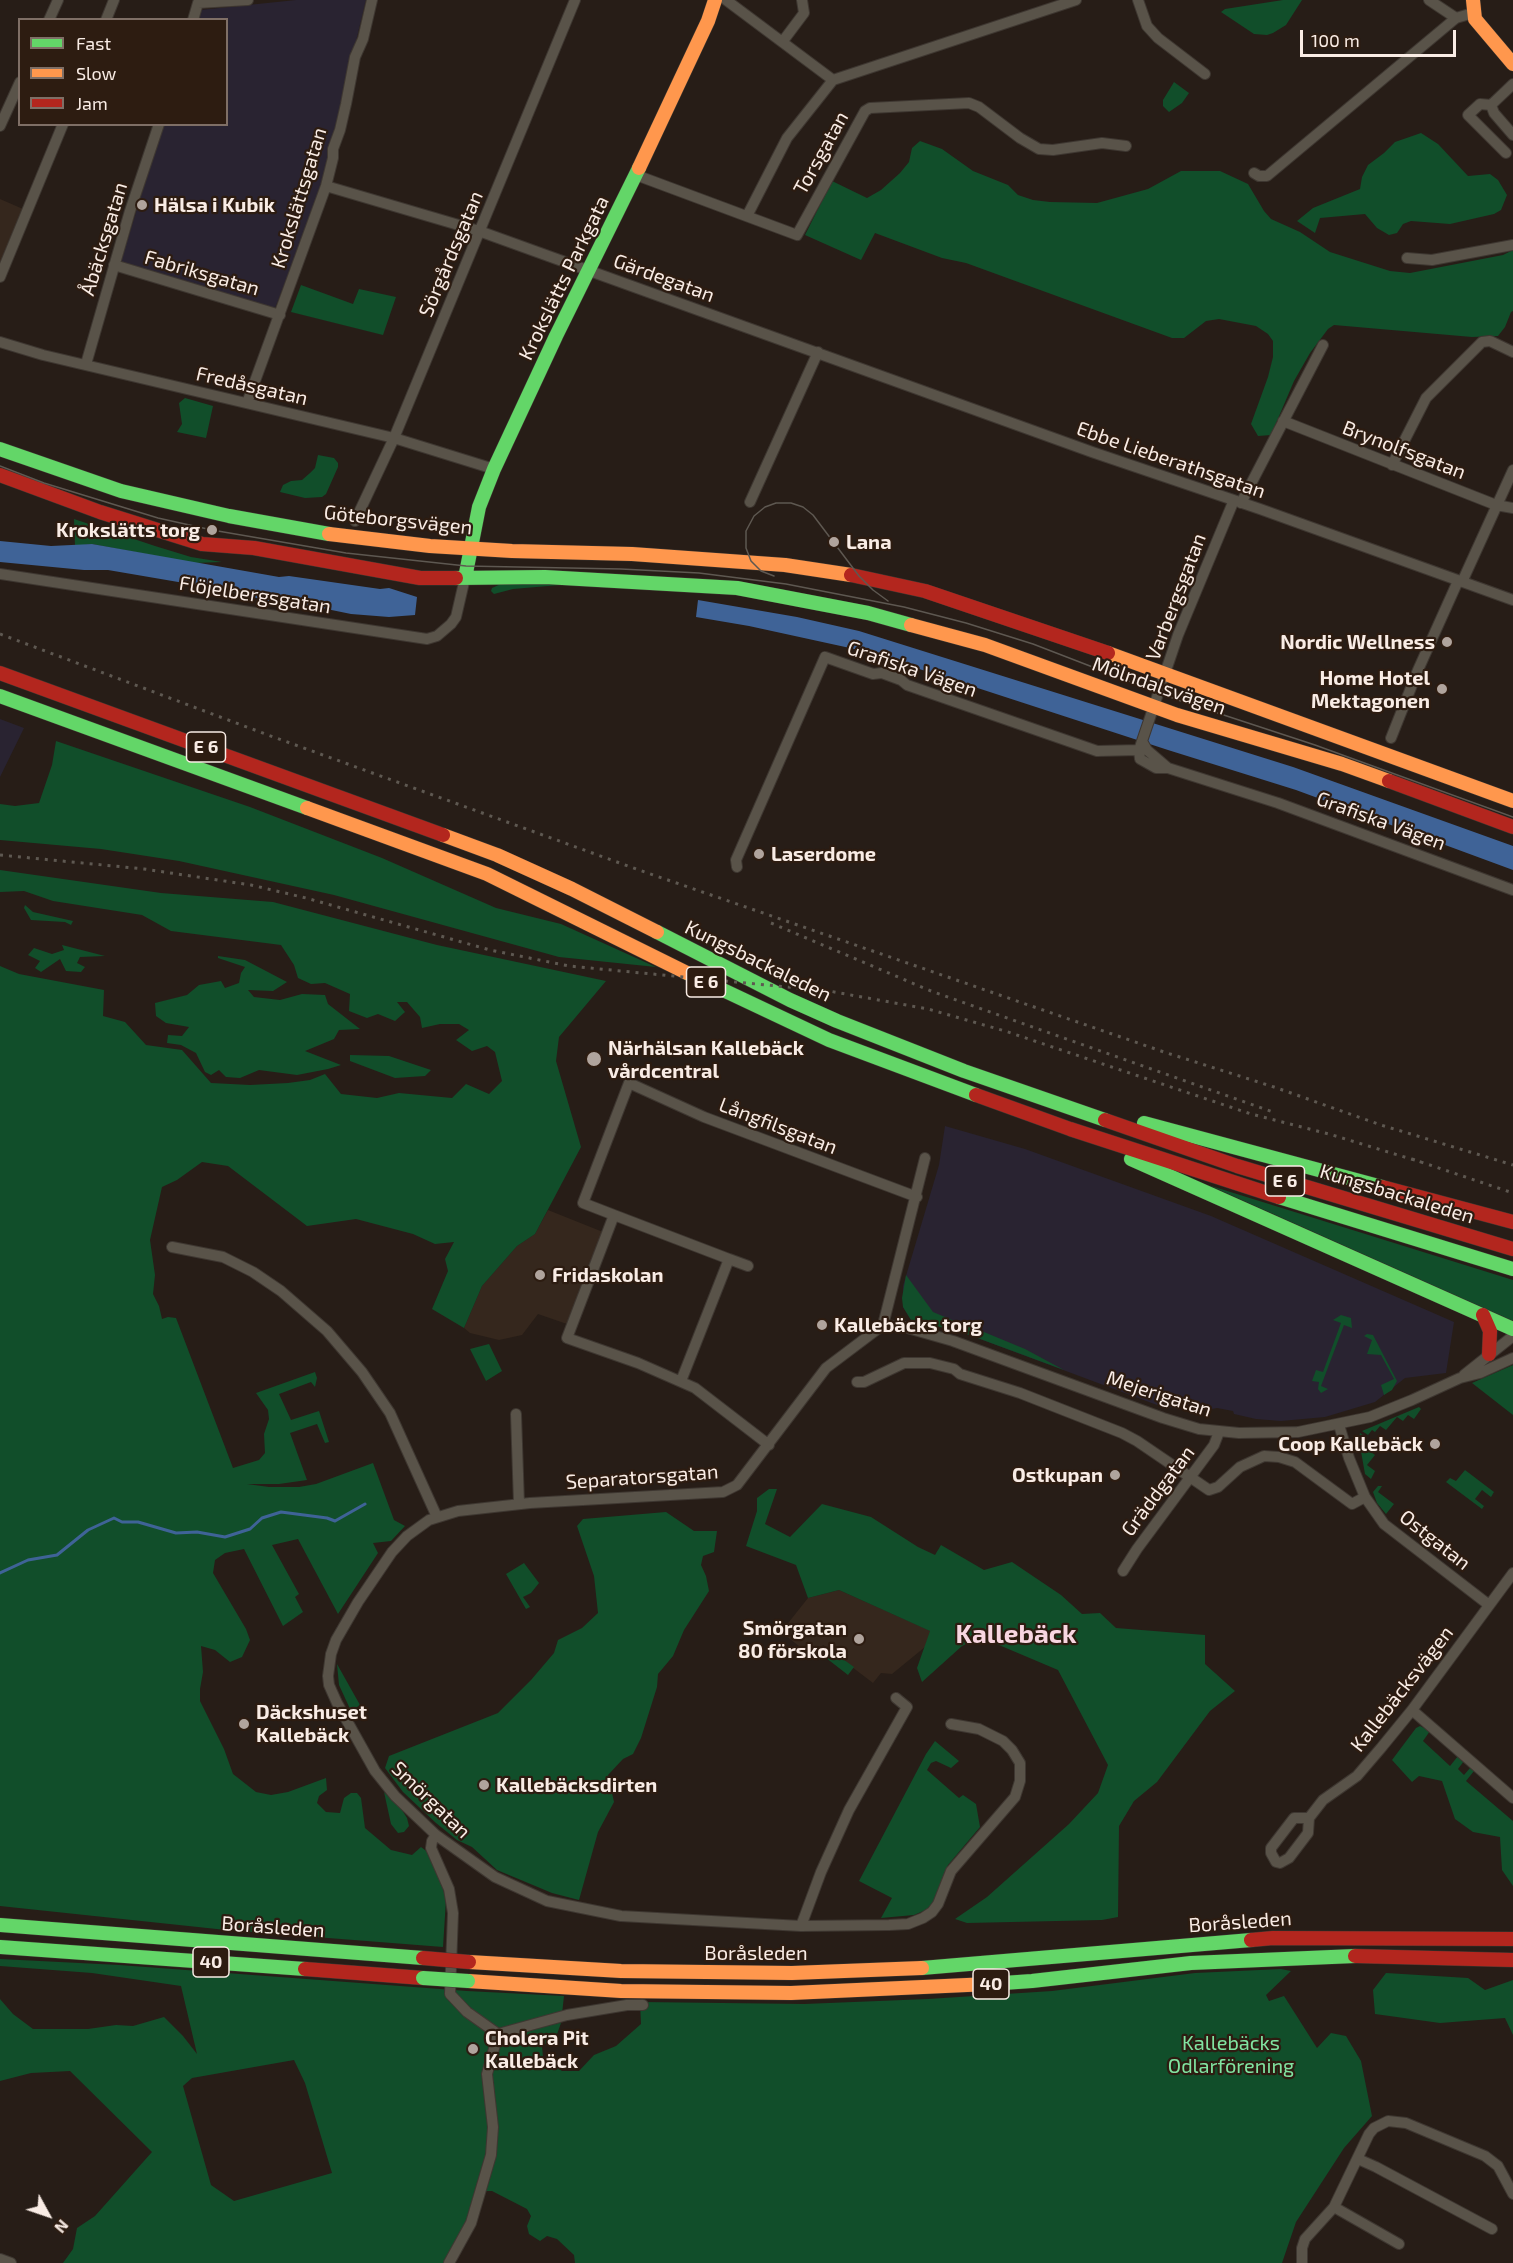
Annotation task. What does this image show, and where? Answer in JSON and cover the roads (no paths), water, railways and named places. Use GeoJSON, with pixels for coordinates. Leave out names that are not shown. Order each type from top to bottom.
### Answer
{"type":"FeatureCollection","features":[{"type":"Feature","properties":{"kind":"main road","name":"Krokslätts Parkgata"},"geometry":{"type":"LineString","coordinates":[[465,578],[479,507],[495,469],[708,21],[715,0]]}},
{"type":"Feature","properties":{"kind":"main road"},"geometry":{"type":"LineString","coordinates":[[1473,6],[1478,23],[1513,64]]}},
{"type":"Feature","properties":{"kind":"main road","name":"Göteborgsvägen"},"geometry":{"type":"LineString","coordinates":[[0,449],[121,491],[230,516],[351,538],[512,551],[632,554],[803,568]]}},
{"type":"Feature","properties":{"kind":"main road"},"geometry":{"type":"LineString","coordinates":[[0,475],[100,512],[202,544],[254,548],[420,578],[465,578]]}},
{"type":"Feature","properties":{"kind":"main road","name":"Mölndalsvägen"},"geometry":{"type":"LineString","coordinates":[[803,568],[859,576],[964,602],[1166,673],[1513,801]]}},
{"type":"Feature","properties":{"kind":"main road","name":"Mölndalsvägen"},"geometry":{"type":"LineString","coordinates":[[465,578],[545,577],[630,580],[737,588],[868,613],[985,645],[1151,713],[1342,764],[1513,826]]}},
{"type":"Feature","properties":{"kind":"main road","name":"Kungsbackaleden"},"geometry":{"type":"LineString","coordinates":[[0,673],[497,855],[572,889],[742,977],[837,1021],[964,1071],[1167,1142],[1317,1191],[1513,1249]]}},
{"type":"Feature","properties":{"kind":"main road","name":"Kungsbackaleden"},"geometry":{"type":"LineString","coordinates":[[0,696],[487,874],[782,1019],[882,1061],[1070,1129],[1322,1211],[1513,1269]]}},
{"type":"Feature","properties":{"kind":"main road"},"geometry":{"type":"LineString","coordinates":[[1060,1104],[1139,1121],[1513,1222]]}},
{"type":"Feature","properties":{"kind":"main road"},"geometry":{"type":"LineString","coordinates":[[1070,1129],[1160,1172],[1513,1329]]}},
{"type":"Feature","properties":{"kind":"main road"},"geometry":{"type":"LineString","coordinates":[[1483,1315],[1490,1331],[1489,1354]]}},
{"type":"Feature","properties":{"kind":"main road","name":"Boråsleden"},"geometry":{"type":"LineString","coordinates":[[0,1926],[469,1962],[621,1971],[792,1973],[946,1967],[1273,1938],[1513,1939]]}},
{"type":"Feature","properties":{"kind":"main road","name":"Boråsleden"},"geometry":{"type":"LineString","coordinates":[[0,1947],[621,1991],[791,1993],[1032,1981],[1191,1963],[1274,1958],[1375,1955],[1513,1960]]}},
{"type":"Feature","properties":{"kind":"street"},"geometry":{"type":"LineString","coordinates":[[50,18],[58,0]]}},
{"type":"Feature","properties":{"kind":"street"},"geometry":{"type":"LineString","coordinates":[[107,18],[114,0]]}},
{"type":"Feature","properties":{"kind":"street"},"geometry":{"type":"LineString","coordinates":[[194,18],[198,3],[248,0]]}},
{"type":"Feature","properties":{"kind":"street","name":"Krokslättsgatan"},"geometry":{"type":"LineString","coordinates":[[247,404],[326,186],[355,57],[363,39],[372,0]]}},
{"type":"Feature","properties":{"kind":"street","name":"Sörgårdsgatan"},"geometry":{"type":"LineString","coordinates":[[355,520],[394,438],[575,0]]}},
{"type":"Feature","properties":{"kind":"street"},"geometry":{"type":"LineString","coordinates":[[726,0],[833,80]]}},
{"type":"Feature","properties":{"kind":"street"},"geometry":{"type":"LineString","coordinates":[[783,41],[804,13],[802,0]]}},
{"type":"Feature","properties":{"kind":"street"},"geometry":{"type":"LineString","coordinates":[[636,174],[747,216],[787,138],[833,80],[1076,0]]}},
{"type":"Feature","properties":{"kind":"street"},"geometry":{"type":"LineString","coordinates":[[1138,0],[1147,26],[1158,38],[1205,74]]}},
{"type":"Feature","properties":{"kind":"street"},"geometry":{"type":"LineString","coordinates":[[1429,0],[1456,18]]}},
{"type":"Feature","properties":{"kind":"street"},"geometry":{"type":"LineString","coordinates":[[1254,173],[1267,176],[1473,6]]}},
{"type":"Feature","properties":{"kind":"street"},"geometry":{"type":"LineString","coordinates":[[1506,153],[1468,115],[1480,104],[1491,105],[1513,84]]}},
{"type":"Feature","properties":{"kind":"street"},"geometry":{"type":"LineString","coordinates":[[0,126],[18,86]]}},
{"type":"Feature","properties":{"kind":"street","name":"Torsgatan"},"geometry":{"type":"LineString","coordinates":[[747,216],[797,235],[865,111],[870,108],[969,103],[979,107],[1020,138],[1039,149],[1053,150],[1102,143],[1126,146]]}},
{"type":"Feature","properties":{"kind":"street"},"geometry":{"type":"LineString","coordinates":[[1491,105],[1494,113],[1513,135]]}},
{"type":"Feature","properties":{"kind":"street"},"geometry":{"type":"LineString","coordinates":[[0,277],[62,126]]}},
{"type":"Feature","properties":{"kind":"street","name":"Åbäcksgatan"},"geometry":{"type":"LineString","coordinates":[[86,364],[114,265],[158,126]]}},
{"type":"Feature","properties":{"kind":"street","name":"Gärdegatan"},"geometry":{"type":"LineString","coordinates":[[326,186],[479,231],[818,352]]}},
{"type":"Feature","properties":{"kind":"street"},"geometry":{"type":"LineString","coordinates":[[1407,258],[1432,260],[1513,245]]}},
{"type":"Feature","properties":{"kind":"street","name":"Fabriksgatan"},"geometry":{"type":"LineString","coordinates":[[114,265],[280,315]]}},
{"type":"Feature","properties":{"kind":"street"},"geometry":{"type":"LineString","coordinates":[[1392,465],[1426,398],[1482,342],[1490,341],[1513,352]]}},
{"type":"Feature","properties":{"kind":"street","name":"Fredåsgatan"},"geometry":{"type":"LineString","coordinates":[[0,342],[394,438],[495,469]]}},
{"type":"Feature","properties":{"kind":"street","name":"Varbergsgatan"},"geometry":{"type":"LineString","coordinates":[[1141,746],[1185,615],[1237,501],[1323,345]]}},
{"type":"Feature","properties":{"kind":"street"},"geometry":{"type":"LineString","coordinates":[[750,502],[818,352]]}},
{"type":"Feature","properties":{"kind":"street","name":"Ebbe Lieberathsgatan"},"geometry":{"type":"LineString","coordinates":[[818,352],[1092,452],[1237,501],[1513,600]]}},
{"type":"Feature","properties":{"kind":"street","name":"Brynolfsgatan"},"geometry":{"type":"LineString","coordinates":[[1283,421],[1496,505],[1513,508]]}},
{"type":"Feature","properties":{"kind":"street"},"geometry":{"type":"LineString","coordinates":[[1391,738],[1422,661],[1513,470]]}},
{"type":"Feature","properties":{"kind":"street","name":"Flöjelbergsgatan"},"geometry":{"type":"LineString","coordinates":[[4,575],[427,639],[437,636],[456,617],[465,578]]}},
{"type":"Feature","properties":{"kind":"street","name":"Grafiska Vägen"},"geometry":{"type":"LineString","coordinates":[[737,867],[736,860],[825,657],[873,674],[882,673],[901,680],[907,685],[1097,751],[1141,746],[1168,768],[1289,807],[1513,890]]}},
{"type":"Feature","properties":{"kind":"street","name":"Långfilsgatan"},"geometry":{"type":"LineString","coordinates":[[614,1215],[583,1203],[629,1083],[704,1117],[917,1197]]}},
{"type":"Feature","properties":{"kind":"street"},"geometry":{"type":"LineString","coordinates":[[883,1324],[926,1158]]}},
{"type":"Feature","properties":{"kind":"street"},"geometry":{"type":"LineString","coordinates":[[748,1266],[614,1215],[567,1338],[681,1381],[726,1410],[769,1445]]}},
{"type":"Feature","properties":{"kind":"street"},"geometry":{"type":"LineString","coordinates":[[172,1247],[204,1251],[223,1257],[253,1272],[290,1298],[327,1331],[366,1377],[390,1413],[437,1517]]}},
{"type":"Feature","properties":{"kind":"street"},"geometry":{"type":"LineString","coordinates":[[681,1381],[729,1259]]}},
{"type":"Feature","properties":{"kind":"street","name":"Mejerigatan"},"geometry":{"type":"LineString","coordinates":[[883,1324],[904,1327],[953,1341],[1163,1418],[1199,1429],[1219,1432],[1284,1434],[1339,1425],[1402,1404],[1460,1378],[1480,1373],[1513,1358]]}},
{"type":"Feature","properties":{"kind":"street","name":"Separatorsgatan"},"geometry":{"type":"LineString","coordinates":[[519,1504],[723,1492],[737,1485],[826,1368],[883,1324]]}},
{"type":"Feature","properties":{"kind":"street","name":"Mejerigatan"},"geometry":{"type":"LineString","coordinates":[[1460,1378],[1513,1336]]}},
{"type":"Feature","properties":{"kind":"street"},"geometry":{"type":"LineString","coordinates":[[857,1382],[864,1382],[904,1363],[918,1362],[954,1369],[960,1374],[1020,1393],[1122,1433],[1203,1487],[1213,1490],[1240,1467],[1264,1456],[1279,1457],[1295,1462],[1352,1504],[1365,1497]]}},
{"type":"Feature","properties":{"kind":"street"},"geometry":{"type":"LineString","coordinates":[[516,1414],[519,1504]]}},
{"type":"Feature","properties":{"kind":"street","name":"Ostgatan"},"geometry":{"type":"LineString","coordinates":[[1339,1425],[1349,1458],[1365,1497],[1384,1524],[1489,1605]]}},
{"type":"Feature","properties":{"kind":"street","name":"Gräddgatan"},"geometry":{"type":"LineString","coordinates":[[1123,1571],[1214,1445],[1219,1432]]}},
{"type":"Feature","properties":{"kind":"street","name":"Smörgatan"},"geometry":{"type":"LineString","coordinates":[[519,1504],[458,1511],[437,1517],[429,1520],[408,1536],[384,1562],[336,1640],[331,1654],[328,1676],[329,1685],[337,1703],[375,1771],[395,1796],[436,1835],[495,1877],[547,1901],[621,1916],[801,1926],[908,1924],[932,1912],[938,1904],[951,1871],[1016,1797],[1020,1781],[1020,1763],[1003,1741],[979,1729],[951,1724]]}},
{"type":"Feature","properties":{"kind":"street","name":"Kallebäcksvägen"},"geometry":{"type":"LineString","coordinates":[[1309,1818],[1323,1800],[1357,1776],[1412,1710],[1513,1573]]}},
{"type":"Feature","properties":{"kind":"street"},"geometry":{"type":"LineString","coordinates":[[801,1926],[821,1872],[849,1810],[908,1707],[896,1698]]}},
{"type":"Feature","properties":{"kind":"street"},"geometry":{"type":"LineString","coordinates":[[1412,1710],[1513,1798]]}},
{"type":"Feature","properties":{"kind":"street"},"geometry":{"type":"LineString","coordinates":[[436,1835],[431,1848],[449,1889],[453,1913],[450,1994],[467,2012],[498,2034]]}},
{"type":"Feature","properties":{"kind":"street"},"geometry":{"type":"LineString","coordinates":[[498,2034],[567,2015],[627,2005],[643,2005]]}},
{"type":"Feature","properties":{"kind":"street"},"geometry":{"type":"LineString","coordinates":[[449,2263],[471,2223],[491,2155],[493,2127],[487,2074],[498,2034]]}},
{"type":"Feature","properties":{"kind":"street"},"geometry":{"type":"LineString","coordinates":[[1302,2263],[1302,2248],[1305,2239],[1334,2207],[1364,2143],[1374,2128],[1388,2121],[1398,2121],[1489,2159],[1498,2166],[1513,2194]]}},
{"type":"Feature","properties":{"kind":"street"},"geometry":{"type":"LineString","coordinates":[[1358,2159],[1492,2229]]}},
{"type":"Feature","properties":{"kind":"street"},"geometry":{"type":"LineString","coordinates":[[1334,2207],[1399,2244]]}},
{"type":"Feature","properties":{"kind":"street"},"geometry":{"type":"LineString","coordinates":[[0,2259],[11,2263]]}},
{"type":"Feature","properties":{"kind":"water"},"geometry":{"type":"Polygon","coordinates":[[[0,541],[51,546],[92,544],[279,577],[289,576],[380,589],[389,588],[417,597],[415,615],[389,617],[351,614],[312,606],[276,603],[225,590],[108,570],[0,562],[0,541]]]}},
{"type":"Feature","properties":{"kind":"water"},"geometry":{"type":"Polygon","coordinates":[[[698,600],[797,617],[859,631],[1293,767],[1513,846],[1513,870],[1296,790],[859,650],[696,617],[698,600]]]}},
{"type":"Feature","properties":{"kind":"waterway"},"geometry":{"type":"LineString","coordinates":[[0,1573],[28,1560],[57,1555],[88,1530],[114,1518],[122,1522],[138,1522],[176,1533],[197,1532],[225,1537],[250,1529],[262,1518],[281,1512],[335,1521],[365,1504]]}},
{"type":"Feature","properties":{"kind":"tram line"},"geometry":{"type":"LineString","coordinates":[[0,466],[44,483],[158,518],[212,530],[346,553],[466,566],[699,573],[786,584],[904,607],[1033,644],[1178,700],[1315,745],[1513,817]]}},
{"type":"Feature","properties":{"kind":"tram line"},"geometry":{"type":"LineString","coordinates":[[774,576],[761,571],[751,561],[746,548],[746,531],[754,516],[765,507],[776,503],[791,503],[803,507],[813,515],[859,576],[888,601]]}},
{"type":"Feature","properties":{"kind":"railway"},"geometry":{"type":"LineString","coordinates":[[0,634],[268,735],[639,870],[1164,1052],[1274,1087],[1381,1125],[1513,1165]]}},
{"type":"Feature","properties":{"kind":"railway"},"geometry":{"type":"LineString","coordinates":[[0,855],[144,869],[251,885],[306,898],[490,950],[569,966],[829,991],[928,1009],[1005,1031],[1251,1114],[1329,1134],[1421,1162]]}},
{"type":"Feature","properties":{"kind":"railway"},"geometry":{"type":"LineString","coordinates":[[771,923],[931,991],[1276,1113]]}},
{"type":"Feature","properties":{"kind":"railway"},"geometry":{"type":"LineString","coordinates":[[1412,1159],[1513,1193]]}},
{"type":"Feature","properties":{"kind":"place","name":"Hälsa i Kubik"},"geometry":{"type":"Point","coordinates":[142,205]}},
{"type":"Feature","properties":{"kind":"place","name":"Krokslätts torg"},"geometry":{"type":"Point","coordinates":[212,530]}},
{"type":"Feature","properties":{"kind":"place","name":"Lana"},"geometry":{"type":"Point","coordinates":[834,542]}},
{"type":"Feature","properties":{"kind":"place","name":"Nordic Wellness"},"geometry":{"type":"Point","coordinates":[1447,642]}},
{"type":"Feature","properties":{"kind":"place","name":"Home Hotel Mektagonen"},"geometry":{"type":"Point","coordinates":[1442,689]}},
{"type":"Feature","properties":{"kind":"place","name":"Laserdome"},"geometry":{"type":"Point","coordinates":[759,854]}},
{"type":"Feature","properties":{"kind":"place","name":"Närhälsan Kallebäck vårdcentral"},"geometry":{"type":"Point","coordinates":[594,1059]}},
{"type":"Feature","properties":{"kind":"place","name":"Fridaskolan"},"geometry":{"type":"Point","coordinates":[540,1275]}},
{"type":"Feature","properties":{"kind":"place","name":"Kallebäcks torg"},"geometry":{"type":"Point","coordinates":[822,1325]}},
{"type":"Feature","properties":{"kind":"place","name":"Coop Kallebäck"},"geometry":{"type":"Point","coordinates":[1435,1444]}},
{"type":"Feature","properties":{"kind":"place","name":"Ostkupan"},"geometry":{"type":"Point","coordinates":[1115,1475]}},
{"type":"Feature","properties":{"kind":"place","name":"Smörgatan 80 förskola"},"geometry":{"type":"Point","coordinates":[859,1639]}},
{"type":"Feature","properties":{"kind":"place","name":"Däckshuset Kallebäck"},"geometry":{"type":"Point","coordinates":[244,1724]}},
{"type":"Feature","properties":{"kind":"place","name":"Kallebäcksdirten"},"geometry":{"type":"Point","coordinates":[484,1785]}},
{"type":"Feature","properties":{"kind":"place","name":"Cholera Pit Kallebäck"},"geometry":{"type":"Point","coordinates":[473,2049]}},
{"type":"Feature","properties":{"kind":"district","name":"Kallebäck"},"geometry":{"type":"Point","coordinates":[1016,1634]}},
{"type":"Feature","properties":{"kind":"park label","name":"Kallebäcks Odlarförening"},"geometry":{"type":"Point","coordinates":[1231,2054]}}]}
